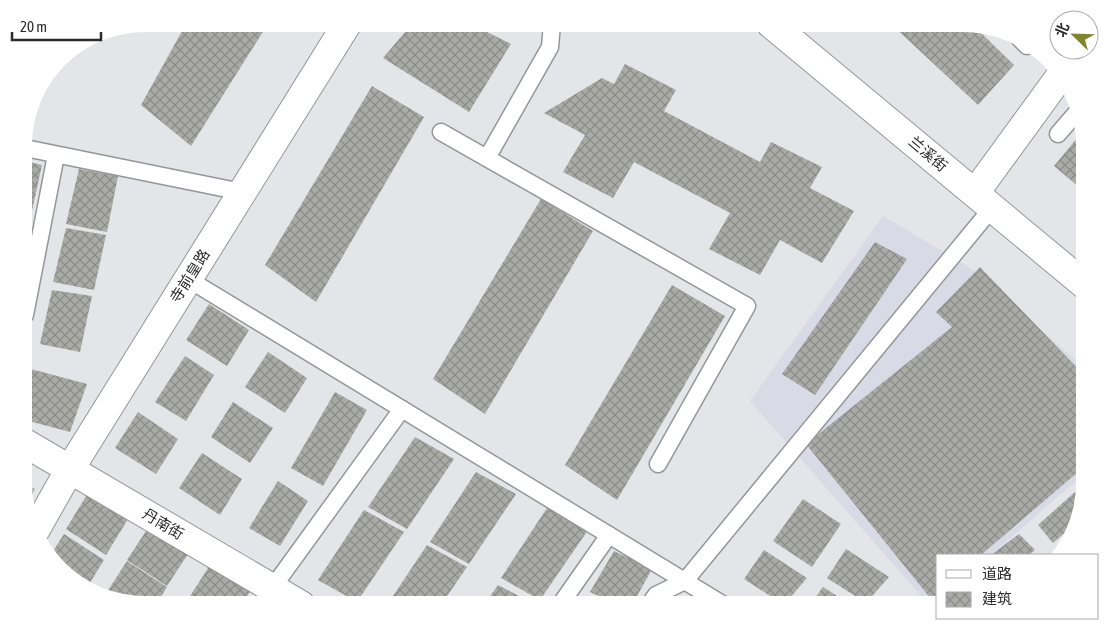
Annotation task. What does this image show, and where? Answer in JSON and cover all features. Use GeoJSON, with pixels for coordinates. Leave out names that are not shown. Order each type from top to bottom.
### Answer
{"type":"FeatureCollection","features":[{"type":"Feature","properties":{"kind":"street","name":"兰溪街"},"geometry":{"type":"LineString","coordinates":[[781,32],[1076,278]]}},
{"type":"Feature","properties":{"kind":"street","name":"寺前皇路"},"geometry":{"type":"LineString","coordinates":[[39,523],[70,469],[342,33]]}},
{"type":"Feature","properties":{"kind":"street"},"geometry":{"type":"LineString","coordinates":[[983,201],[1057,82]]}},
{"type":"Feature","properties":{"kind":"street","name":"丹南街"},"geometry":{"type":"LineString","coordinates":[[32,446],[264,596]]}},
{"type":"Feature","properties":{"kind":"lane"},"geometry":{"type":"LineString","coordinates":[[487,158],[550,47],[551,32]]}},
{"type":"Feature","properties":{"kind":"lane"},"geometry":{"type":"LineString","coordinates":[[1058,134],[1073,117]]}},
{"type":"Feature","properties":{"kind":"lane"},"geometry":{"type":"LineString","coordinates":[[441,132],[747,306],[658,464]]}},
{"type":"Feature","properties":{"kind":"lane"},"geometry":{"type":"LineString","coordinates":[[32,150],[242,192]]}},
{"type":"Feature","properties":{"kind":"lane"},"geometry":{"type":"LineString","coordinates":[[32,278],[56,155]]}},
{"type":"Feature","properties":{"kind":"lane"},"geometry":{"type":"LineString","coordinates":[[655,596],[685,581],[983,201]]}},
{"type":"Feature","properties":{"kind":"lane"},"geometry":{"type":"LineString","coordinates":[[188,279],[709,596]]}},
{"type":"Feature","properties":{"kind":"lane"},"geometry":{"type":"LineString","coordinates":[[267,596],[402,409]]}},
{"type":"Feature","properties":{"kind":"lane"},"geometry":{"type":"LineString","coordinates":[[566,596],[609,535]]}},
{"type":"Feature","properties":{"kind":"shaded area"},"geometry":{"type":"Polygon","coordinates":[[[883,216],[966,265],[1076,360],[1076,481],[992,554],[936,554],[936,596],[921,596],[750,401],[883,216]]]}},
{"type":"Feature","properties":{"kind":"building"},"geometry":{"type":"Polygon","coordinates":[[[900,32],[982,34],[1014,65],[978,105],[900,32]]]}},
{"type":"Feature","properties":{"kind":"building"},"geometry":{"type":"Polygon","coordinates":[[[181,33],[262,33],[191,146],[141,105],[181,33]]]}},
{"type":"Feature","properties":{"kind":"building"},"geometry":{"type":"Polygon","coordinates":[[[405,33],[488,33],[511,44],[469,112],[383,58],[405,33]]]}},
{"type":"Feature","properties":{"kind":"building"},"geometry":{"type":"Polygon","coordinates":[[[625,64],[676,90],[664,111],[760,162],[771,142],[822,167],[810,188],[854,211],[822,263],[780,240],[760,275],[709,249],[730,213],[634,162],[613,198],[563,172],[585,135],[544,113],[602,78],[614,84],[625,64]]]}},
{"type":"Feature","properties":{"kind":"building"},"geometry":{"type":"Polygon","coordinates":[[[372,86],[424,117],[316,302],[265,265],[372,86]]]}},
{"type":"Feature","properties":{"kind":"building"},"geometry":{"type":"Polygon","coordinates":[[[1076,139],[1076,184],[1054,166],[1076,139]]]}},
{"type":"Feature","properties":{"kind":"building"},"geometry":{"type":"Polygon","coordinates":[[[32,163],[42,165],[32,211],[32,163]]]}},
{"type":"Feature","properties":{"kind":"building"},"geometry":{"type":"Polygon","coordinates":[[[79,169],[118,176],[107,232],[66,224],[79,169]]]}},
{"type":"Feature","properties":{"kind":"building"},"geometry":{"type":"Polygon","coordinates":[[[541,199],[593,231],[485,414],[433,379],[541,199]]]}},
{"type":"Feature","properties":{"kind":"building"},"geometry":{"type":"Polygon","coordinates":[[[66,228],[106,235],[94,290],[53,282],[66,228]]]}},
{"type":"Feature","properties":{"kind":"building"},"geometry":{"type":"Polygon","coordinates":[[[875,242],[907,259],[815,395],[782,374],[875,242]]]}},
{"type":"Feature","properties":{"kind":"building"},"geometry":{"type":"Polygon","coordinates":[[[980,267],[1076,367],[1076,474],[982,554],[936,554],[936,595],[929,596],[806,444],[952,327],[936,312],[980,267]]]}},
{"type":"Feature","properties":{"kind":"building"},"geometry":{"type":"Polygon","coordinates":[[[672,285],[725,316],[617,500],[565,465],[672,285]]]}},
{"type":"Feature","properties":{"kind":"building"},"geometry":{"type":"Polygon","coordinates":[[[52,290],[92,296],[80,352],[40,344],[52,290]]]}},
{"type":"Feature","properties":{"kind":"building"},"geometry":{"type":"Polygon","coordinates":[[[209,304],[249,330],[227,366],[186,340],[209,304]]]}},
{"type":"Feature","properties":{"kind":"building"},"geometry":{"type":"Polygon","coordinates":[[[268,352],[307,378],[285,413],[245,387],[268,352]]]}},
{"type":"Feature","properties":{"kind":"building"},"geometry":{"type":"Polygon","coordinates":[[[185,356],[214,375],[186,421],[155,402],[185,356]]]}},
{"type":"Feature","properties":{"kind":"building"},"geometry":{"type":"Polygon","coordinates":[[[32,369],[87,384],[70,432],[32,422],[32,369]]]}},
{"type":"Feature","properties":{"kind":"building"},"geometry":{"type":"Polygon","coordinates":[[[335,392],[367,410],[323,486],[291,468],[335,392]]]}},
{"type":"Feature","properties":{"kind":"building"},"geometry":{"type":"Polygon","coordinates":[[[233,402],[273,428],[250,463],[211,437],[233,402]]]}},
{"type":"Feature","properties":{"kind":"building"},"geometry":{"type":"Polygon","coordinates":[[[138,412],[178,439],[156,474],[115,448],[138,412]]]}},
{"type":"Feature","properties":{"kind":"building"},"geometry":{"type":"Polygon","coordinates":[[[415,437],[454,459],[407,529],[368,507],[415,437]]]}},
{"type":"Feature","properties":{"kind":"building"},"geometry":{"type":"Polygon","coordinates":[[[202,453],[242,479],[220,515],[179,488],[202,453]]]}},
{"type":"Feature","properties":{"kind":"building"},"geometry":{"type":"Polygon","coordinates":[[[476,472],[516,494],[469,564],[430,542],[476,472]]]}},
{"type":"Feature","properties":{"kind":"building"},"geometry":{"type":"Polygon","coordinates":[[[278,481],[308,501],[280,546],[249,528],[278,481]]]}},
{"type":"Feature","properties":{"kind":"building"},"geometry":{"type":"Polygon","coordinates":[[[1076,491],[1073,513],[1065,533],[1053,543],[1038,525],[1076,491]]]}},
{"type":"Feature","properties":{"kind":"building"},"geometry":{"type":"Polygon","coordinates":[[[88,493],[128,519],[106,555],[66,529],[88,493]]]}},
{"type":"Feature","properties":{"kind":"building"},"geometry":{"type":"Polygon","coordinates":[[[803,499],[841,524],[812,567],[773,541],[803,499]]]}},
{"type":"Feature","properties":{"kind":"building"},"geometry":{"type":"Polygon","coordinates":[[[547,508],[588,530],[543,596],[533,596],[501,578],[547,508]]]}},
{"type":"Feature","properties":{"kind":"building"},"geometry":{"type":"Polygon","coordinates":[[[364,510],[404,532],[361,596],[346,596],[318,580],[364,510]]]}},
{"type":"Feature","properties":{"kind":"building"},"geometry":{"type":"Polygon","coordinates":[[[150,525],[190,551],[167,586],[127,560],[150,525]]]}},
{"type":"Feature","properties":{"kind":"building"},"geometry":{"type":"Polygon","coordinates":[[[64,534],[104,560],[90,582],[60,558],[54,549],[64,534]]]}},
{"type":"Feature","properties":{"kind":"building"},"geometry":{"type":"Polygon","coordinates":[[[1019,534],[1035,550],[1030,554],[992,554],[1019,534]]]}},
{"type":"Feature","properties":{"kind":"building"},"geometry":{"type":"Polygon","coordinates":[[[427,545],[467,567],[447,596],[393,596],[427,545]]]}},
{"type":"Feature","properties":{"kind":"building"},"geometry":{"type":"Polygon","coordinates":[[[846,549],[889,577],[872,596],[855,596],[827,578],[846,549]]]}},
{"type":"Feature","properties":{"kind":"building"},"geometry":{"type":"Polygon","coordinates":[[[764,550],[807,578],[792,596],[770,596],[744,579],[764,550]]]}},
{"type":"Feature","properties":{"kind":"building"},"geometry":{"type":"Polygon","coordinates":[[[614,551],[652,569],[637,596],[599,596],[590,592],[614,551]]]}},
{"type":"Feature","properties":{"kind":"building"},"geometry":{"type":"Polygon","coordinates":[[[127,561],[167,587],[162,596],[131,596],[108,590],[127,561]]]}},
{"type":"Feature","properties":{"kind":"building"},"geometry":{"type":"Polygon","coordinates":[[[210,565],[250,592],[247,596],[190,596],[210,565]]]}},
{"type":"Feature","properties":{"kind":"building"},"geometry":{"type":"Polygon","coordinates":[[[498,585],[519,596],[490,596],[498,585]]]}},
{"type":"Feature","properties":{"kind":"building"},"geometry":{"type":"Polygon","coordinates":[[[823,587],[837,596],[816,596],[823,587]]]}}]}
